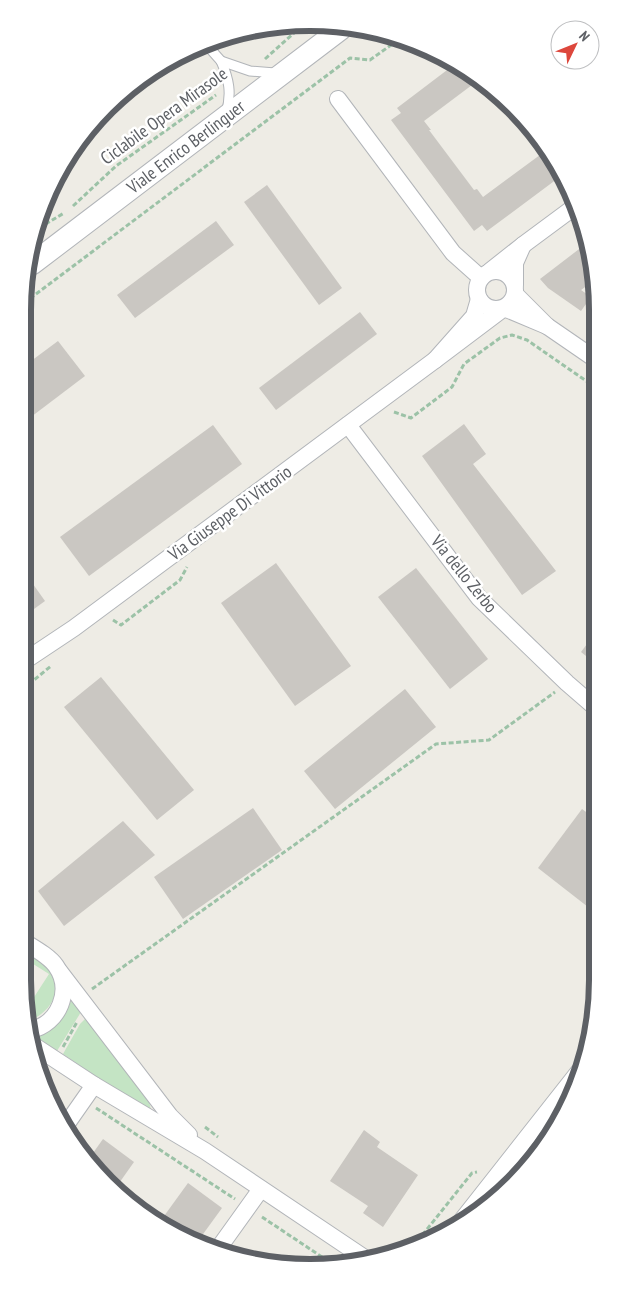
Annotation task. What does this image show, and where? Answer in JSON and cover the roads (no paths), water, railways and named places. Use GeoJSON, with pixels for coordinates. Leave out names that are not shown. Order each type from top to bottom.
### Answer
{"type":"FeatureCollection","features":[{"type":"Feature","properties":{"kind":"street","name":"Viale Enrico Berlinguer"},"geometry":{"type":"LineString","coordinates":[[36,261],[336,33]]}},
{"type":"Feature","properties":{"kind":"street"},"geometry":{"type":"LineString","coordinates":[[338,100],[453,253],[486,274],[503,272],[508,275],[515,289],[547,326]]}},
{"type":"Feature","properties":{"kind":"street"},"geometry":{"type":"LineString","coordinates":[[522,245],[515,263],[515,289],[509,305],[504,308],[493,309],[487,307],[479,299],[477,288],[486,274],[522,245],[570,210]]}},
{"type":"Feature","properties":{"kind":"street","name":"Via Giuseppe Di Vittorio"},"geometry":{"type":"LineString","coordinates":[[435,360],[474,316],[478,309],[479,299]]}},
{"type":"Feature","properties":{"kind":"street"},"geometry":{"type":"LineString","coordinates":[[504,308],[547,326],[589,355]]}},
{"type":"Feature","properties":{"kind":"street","name":"Via Giuseppe Di Vittorio"},"geometry":{"type":"LineString","coordinates":[[31,656],[74,628],[504,308]]}},
{"type":"Feature","properties":{"kind":"street","name":"Via dello Zerbo"},"geometry":{"type":"LineString","coordinates":[[348,425],[479,598],[589,703]]}},
{"type":"Feature","properties":{"kind":"street"},"geometry":{"type":"LineString","coordinates":[[31,949],[53,962],[60,972],[94,1007],[170,1116],[205,1151]]}},
{"type":"Feature","properties":{"kind":"street"},"geometry":{"type":"LineString","coordinates":[[36,1028],[46,1024],[59,1010],[64,991],[60,972]]}},
{"type":"Feature","properties":{"kind":"street"},"geometry":{"type":"LineString","coordinates":[[41,1050],[94,1085],[205,1151],[358,1254]]}},
{"type":"Feature","properties":{"kind":"street"},"geometry":{"type":"LineString","coordinates":[[473,1206],[569,1084]]}},
{"type":"Feature","properties":{"kind":"street"},"geometry":{"type":"LineString","coordinates":[[69,1120],[94,1085]]}},
{"type":"Feature","properties":{"kind":"street"},"geometry":{"type":"LineString","coordinates":[[221,1244],[261,1189]]}},
{"type":"Feature","properties":{"kind":"lane"},"geometry":{"type":"LineString","coordinates":[[211,49],[221,61],[229,86],[230,92],[225,118]]}},
{"type":"Feature","properties":{"kind":"lane"},"geometry":{"type":"LineString","coordinates":[[221,61],[250,71],[283,73]]}}]}
